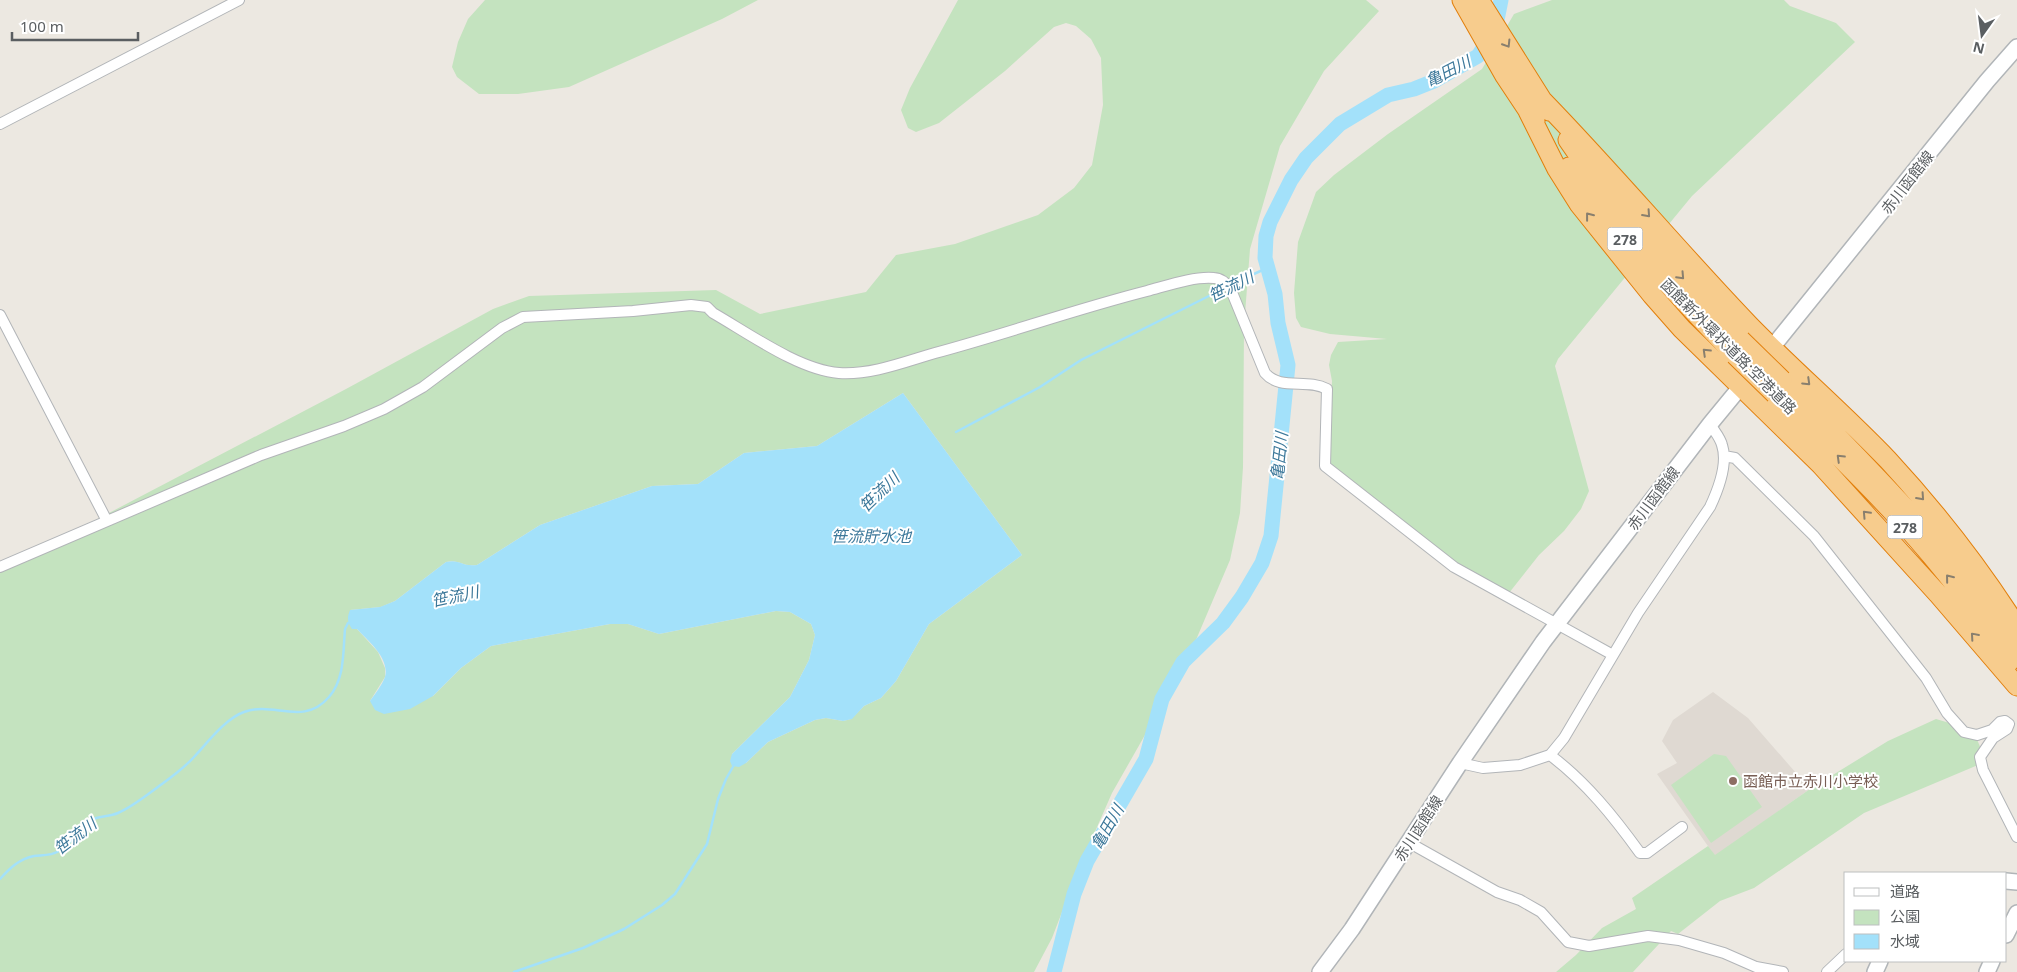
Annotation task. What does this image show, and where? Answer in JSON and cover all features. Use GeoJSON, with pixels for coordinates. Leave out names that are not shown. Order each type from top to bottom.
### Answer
{"type":"FeatureCollection","features":[{"type":"Feature","properties":{"kind":"highway","name":"函館新外環状道路;空港道路"},"geometry":{"type":"LineString","coordinates":[[1473,4],[1596,204],[1628,242],[1778,387],[1869,467],[1973,585],[2017,647]]}},
{"type":"Feature","properties":{"kind":"highway"},"geometry":{"type":"LineString","coordinates":[[1535,106],[1581,140],[1724,298],[1772,348],[1887,459],[1962,547],[1993,589],[2017,627]]}},
{"type":"Feature","properties":{"kind":"highway"},"geometry":{"type":"LineString","coordinates":[[1535,106],[1557,169],[1579,204],[1670,316],[1821,465],[1878,527],[2017,686]]}},
{"type":"Feature","properties":{"kind":"highway","name":"函館新外環状道路;空港道路"},"geometry":{"type":"LineString","coordinates":[[1778,387],[1914,537],[1951,581],[1996,641],[2017,676]]}},
{"type":"Feature","properties":{"kind":"main road","name":"赤川函館線"},"geometry":{"type":"LineString","coordinates":[[1320,972],[1352,929],[1460,763],[1557,623],[1710,424],[1987,81],[2017,47]]}},
{"type":"Feature","properties":{"kind":"main road"},"geometry":{"type":"LineString","coordinates":[[2007,933],[2017,913]]}},
{"type":"Feature","properties":{"kind":"street"},"geometry":{"type":"LineString","coordinates":[[0,124],[239,0]]}},
{"type":"Feature","properties":{"kind":"street"},"geometry":{"type":"LineString","coordinates":[[0,568],[261,455],[344,426],[384,409],[423,387],[502,328],[523,317],[691,305],[707,307],[721,318],[786,355],[810,366],[837,372],[853,373],[888,367],[979,342],[1130,295],[1173,284],[1214,278],[1229,286],[1265,373],[1269,377],[1280,383],[1319,385],[1327,389],[1325,466],[1454,567],[1613,655]]}},
{"type":"Feature","properties":{"kind":"street"},"geometry":{"type":"LineString","coordinates":[[0,315],[107,521]]}},
{"type":"Feature","properties":{"kind":"street"},"geometry":{"type":"LineString","coordinates":[[1460,763],[1483,768],[1520,764],[1550,755],[1564,738],[1613,655],[1710,507],[1721,480],[1724,456],[1723,446],[1710,424]]}},
{"type":"Feature","properties":{"kind":"street"},"geometry":{"type":"LineString","coordinates":[[1724,456],[1735,458],[1814,536],[1926,678],[1947,713],[1964,732],[1977,735],[1992,730],[2000,722],[2009,724],[2007,729],[1993,738],[1980,757],[1983,770],[2017,837]]}},
{"type":"Feature","properties":{"kind":"street"},"geometry":{"type":"LineString","coordinates":[[1550,755],[1573,772],[1617,822],[1640,853],[1647,853],[1682,828]]}},
{"type":"Feature","properties":{"kind":"street"},"geometry":{"type":"LineString","coordinates":[[1408,842],[1497,892],[1520,900],[1541,912],[1568,942],[1589,946],[1648,936],[1680,940],[1724,953],[1756,967],[1783,972]]}},
{"type":"Feature","properties":{"kind":"street"},"geometry":{"type":"LineString","coordinates":[[1827,972],[1844,956]]}},
{"type":"Feature","properties":{"kind":"shaded area","name":"函館市立赤川小学校"},"geometry":{"type":"Polygon","coordinates":[[[1713,692],[1748,718],[1810,789],[1715,856],[1657,774],[1677,763],[1662,741],[1673,720],[1713,692]]]}},
{"type":"Feature","properties":{"kind":"green space"},"geometry":{"type":"Polygon","coordinates":[[[485,0],[758,0],[722,19],[569,87],[518,94],[479,94],[457,77],[452,67],[458,42],[468,19],[485,0]]]}},
{"type":"Feature","properties":{"kind":"green space"},"geometry":{"type":"Polygon","coordinates":[[[958,0],[1366,0],[1379,11],[1324,71],[1280,146],[1250,249],[1244,327],[1243,467],[1240,513],[1230,560],[1187,661],[1112,793],[1079,868],[1052,938],[1034,972],[0,972],[0,570],[346,389],[493,309],[529,296],[716,290],[760,314],[866,292],[896,255],[955,244],[1038,215],[1074,188],[1092,165],[1103,105],[1101,58],[1091,39],[1076,26],[1066,23],[1054,27],[1005,71],[939,123],[916,132],[908,128],[901,110],[910,88],[958,0]],[[903,393],[817,446],[744,453],[698,484],[652,486],[540,525],[477,565],[467,565],[454,561],[446,562],[395,601],[381,607],[350,610],[357,629],[378,652],[385,668],[385,677],[370,701],[433,696],[461,668],[491,646],[610,624],[628,624],[659,634],[776,611],[790,612],[811,624],[815,635],[809,660],[790,697],[732,754],[746,763],[768,742],[815,720],[826,718],[843,721],[851,719],[864,706],[881,698],[896,681],[929,624],[1022,555],[903,393]]]}},
{"type":"Feature","properties":{"kind":"green space"},"geometry":{"type":"Polygon","coordinates":[[[1552,0],[1784,0],[1790,6],[1836,23],[1855,42],[1692,196],[1558,359],[1555,366],[1589,491],[1581,509],[1564,531],[1539,555],[1509,593],[1458,564],[1328,464],[1332,381],[1329,365],[1331,355],[1338,342],[1387,339],[1330,334],[1301,327],[1296,318],[1294,293],[1298,242],[1316,192],[1334,175],[1388,134],[1482,69],[1514,14],[1552,0]]]}},
{"type":"Feature","properties":{"kind":"green space"},"geometry":{"type":"Polygon","coordinates":[[[1936,719],[1973,730],[1981,749],[1978,765],[1864,813],[1754,888],[1720,901],[1678,934],[1671,931],[1633,972],[1556,972],[1576,955],[1602,928],[1636,909],[1632,898],[1708,846],[1715,855],[1810,789],[1888,741],[1936,719]]]}},
{"type":"Feature","properties":{"kind":"green space"},"geometry":{"type":"Polygon","coordinates":[[[1714,754],[1726,756],[1762,807],[1711,843],[1671,785],[1714,754]]]}},
{"type":"Feature","properties":{"kind":"water","name":"笹流貯水池"},"geometry":{"type":"Polygon","coordinates":[[[903,393],[1022,555],[929,624],[896,681],[881,698],[864,706],[852,719],[843,721],[826,718],[815,720],[768,742],[746,763],[739,767],[732,766],[730,761],[732,754],[790,697],[809,660],[815,635],[811,624],[790,612],[776,611],[659,634],[628,624],[610,624],[491,646],[461,668],[433,696],[410,709],[384,714],[375,710],[370,701],[385,677],[386,670],[377,650],[357,629],[352,629],[349,624],[348,615],[350,610],[380,607],[395,601],[446,562],[455,561],[468,565],[477,565],[540,525],[652,486],[698,484],[744,453],[817,446],[903,393]]]}},
{"type":"Feature","properties":{"kind":"waterway","name":"亀田川"},"geometry":{"type":"LineString","coordinates":[[1054,972],[1074,894],[1087,861],[1146,759],[1162,699],[1183,662],[1223,623],[1242,597],[1262,563],[1271,536],[1288,365],[1278,323],[1275,294],[1265,258],[1266,236],[1270,222],[1291,180],[1306,158],[1340,124],[1388,95],[1414,89],[1434,81],[1478,56],[1495,30],[1501,0]]}},
{"type":"Feature","properties":{"kind":"waterway","name":"笹流川"},"geometry":{"type":"LineString","coordinates":[[1230,285],[1267,268]]}},
{"type":"Feature","properties":{"kind":"waterway","name":"笹流川"},"geometry":{"type":"LineString","coordinates":[[956,432],[1040,387],[1081,360],[1225,288]]}},
{"type":"Feature","properties":{"kind":"waterway","name":"笹流川"},"geometry":{"type":"LineString","coordinates":[[0,879],[24,859],[50,855],[64,848],[86,825],[96,818],[113,815],[141,800],[183,768],[217,732],[237,715],[255,709],[299,712],[319,706],[329,697],[338,682],[341,673],[345,629],[348,623],[350,623]]}},
{"type":"Feature","properties":{"kind":"waterway"},"geometry":{"type":"LineString","coordinates":[[514,972],[583,948],[624,929],[662,905],[675,894],[707,844],[718,799],[734,765]]}},
{"type":"Feature","properties":{"kind":"place","name":"函館市立赤川小学校"},"geometry":{"type":"Point","coordinates":[1733,781]}}]}
